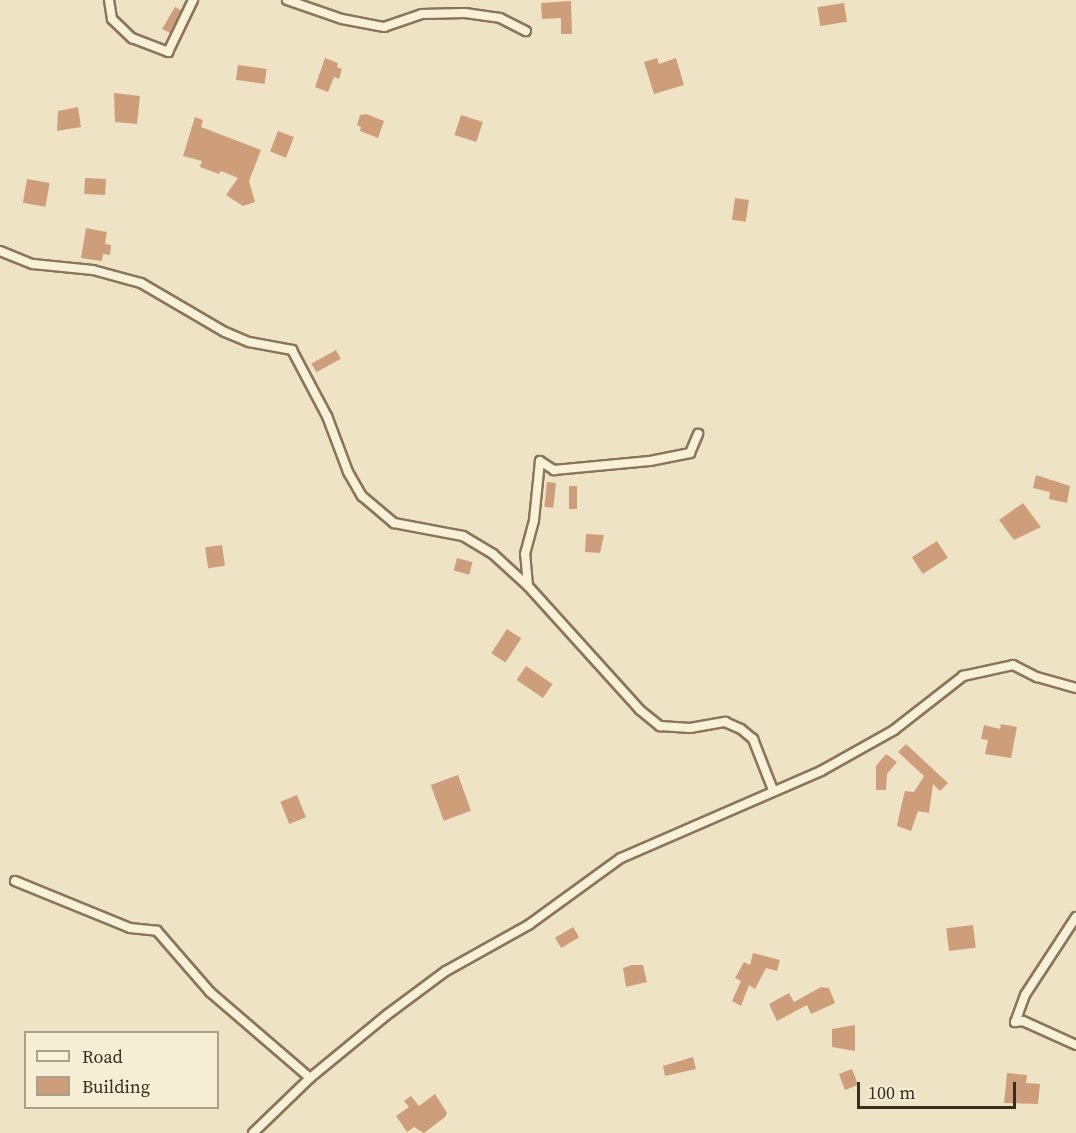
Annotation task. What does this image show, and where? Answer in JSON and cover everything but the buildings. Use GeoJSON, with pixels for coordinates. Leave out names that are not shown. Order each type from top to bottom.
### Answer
{"type":"FeatureCollection","features":[{"type":"Feature","properties":{"kind":"street"},"geometry":{"type":"LineString","coordinates":[[109,0],[112,19],[132,38],[168,52],[193,0]]}},
{"type":"Feature","properties":{"kind":"street"},"geometry":{"type":"LineString","coordinates":[[287,0],[342,19],[384,27],[422,14],[465,14],[500,18],[526,31]]}},
{"type":"Feature","properties":{"kind":"street"},"geometry":{"type":"LineString","coordinates":[[0,251],[33,264],[93,270],[141,283],[225,332],[249,342],[292,350],[327,416],[348,472],[362,496],[394,524],[463,536],[493,554],[528,586],[639,710],[660,726],[690,728],[725,722],[741,729],[753,739],[773,790]]}},
{"type":"Feature","properties":{"kind":"street"},"geometry":{"type":"LineString","coordinates":[[528,586],[525,554],[534,520],[540,461],[554,470],[650,461],[690,453],[698,434]]}},
{"type":"Feature","properties":{"kind":"street"},"geometry":{"type":"LineString","coordinates":[[253,1133],[310,1078],[446,971],[530,924],[621,858],[821,771],[894,730],[963,676],[980,669],[1013,665],[1037,677],[1076,688]]}},
{"type":"Feature","properties":{"kind":"street"},"geometry":{"type":"LineString","coordinates":[[15,881],[130,928],[157,931],[210,992],[310,1078]]}},
{"type":"Feature","properties":{"kind":"street"},"geometry":{"type":"LineString","coordinates":[[1076,917],[1025,995],[1015,1022],[1023,1021],[1076,1045]]}}]}
